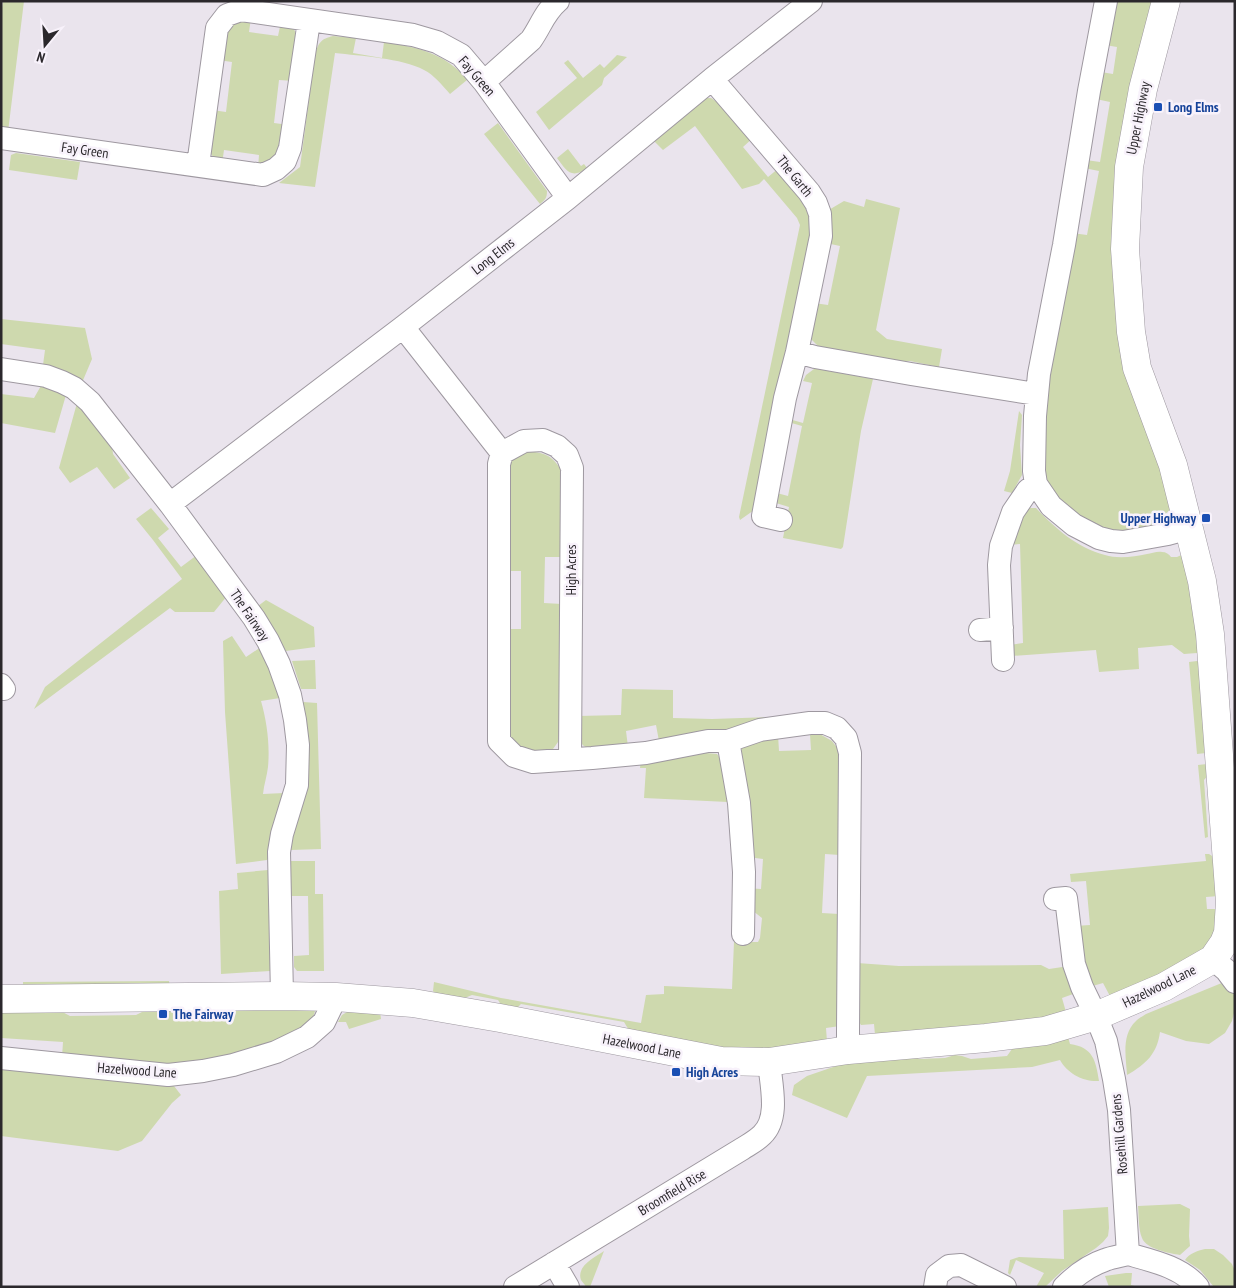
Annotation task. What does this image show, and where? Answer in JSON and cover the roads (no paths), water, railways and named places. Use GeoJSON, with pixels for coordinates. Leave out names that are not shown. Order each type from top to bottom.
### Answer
{"type":"FeatureCollection","features":[{"type":"Feature","properties":{"kind":"street"},"geometry":{"type":"LineString","coordinates":[[1106,1],[1036,394],[1034,445],[1036,484],[1051,506],[1074,525],[1099,538],[1123,542],[1140,540],[1190,528]]}},
{"type":"Feature","properties":{"kind":"street","name":"Upper Highway"},"geometry":{"type":"LineString","coordinates":[[1166,1],[1143,89],[1129,166],[1125,249],[1131,332],[1137,368],[1173,465],[1202,581],[1210,634],[1229,872],[1230,902],[1224,945]]}},
{"type":"Feature","properties":{"kind":"street","name":"Long Elms"},"geometry":{"type":"LineString","coordinates":[[170,504],[403,327],[568,198],[797,5]]}},
{"type":"Feature","properties":{"kind":"street"},"geometry":{"type":"LineString","coordinates":[[484,82],[531,40],[544,16],[558,8]]}},
{"type":"Feature","properties":{"kind":"street","name":"Fay Green"},"geometry":{"type":"LineString","coordinates":[[198,166],[217,28],[227,15],[240,10],[413,36],[437,42],[461,55],[484,82],[568,198]]}},
{"type":"Feature","properties":{"kind":"street","name":"Fay Green"},"geometry":{"type":"LineString","coordinates":[[1,138],[263,175],[276,169],[285,161],[290,148],[310,21]]}},
{"type":"Feature","properties":{"kind":"street","name":"The Garth"},"geometry":{"type":"LineString","coordinates":[[712,78],[809,192],[820,214],[821,236],[763,516],[781,520]]}},
{"type":"Feature","properties":{"kind":"street"},"geometry":{"type":"LineString","coordinates":[[403,327],[502,453],[499,464],[499,741],[514,756],[532,762],[646,752],[708,741],[728,741],[760,730],[810,722],[826,723],[837,728],[846,738],[850,753],[848,1050]]}},
{"type":"Feature","properties":{"kind":"street"},"geometry":{"type":"LineString","coordinates":[[797,352],[911,374],[1036,394]]}},
{"type":"Feature","properties":{"kind":"street","name":"The Fairway"},"geometry":{"type":"LineString","coordinates":[[1,369],[46,376],[74,388],[90,402],[170,504],[254,618],[279,664],[291,700],[298,745],[297,785],[282,834],[279,852],[282,996]]}},
{"type":"Feature","properties":{"kind":"street","name":"High Acres"},"geometry":{"type":"LineString","coordinates":[[502,453],[524,441],[543,440],[557,446],[567,456],[572,468],[570,759]]}},
{"type":"Feature","properties":{"kind":"street"},"geometry":{"type":"LineString","coordinates":[[1003,660],[999,565],[1001,546],[1013,512],[1028,490],[1036,484]]}},
{"type":"Feature","properties":{"kind":"street"},"geometry":{"type":"LineString","coordinates":[[980,630],[1002,628]]}},
{"type":"Feature","properties":{"kind":"street"},"geometry":{"type":"LineString","coordinates":[[728,741],[739,803],[744,872],[743,934]]}},
{"type":"Feature","properties":{"kind":"street"},"geometry":{"type":"LineString","coordinates":[[1055,899],[1066,898],[1074,964],[1082,987],[1096,1016]]}},
{"type":"Feature","properties":{"kind":"street"},"geometry":{"type":"LineString","coordinates":[[1224,945],[1226,970],[1235,982]]}},
{"type":"Feature","properties":{"kind":"street","name":"Hazelwood Lane"},"geometry":{"type":"LineString","coordinates":[[1,999],[282,996],[336,997],[413,1003],[721,1061],[769,1062],[848,1050],[986,1038],[1045,1030],[1096,1016],[1164,986],[1224,945]]}},
{"type":"Feature","properties":{"kind":"street","name":"Hazelwood Lane"},"geometry":{"type":"LineString","coordinates":[[1,1058],[168,1075],[203,1071],[233,1065],[276,1052],[307,1037],[324,1022],[336,997]]}},
{"type":"Feature","properties":{"kind":"street","name":"Rosehill Gardens"},"geometry":{"type":"LineString","coordinates":[[1096,1016],[1106,1041],[1119,1110],[1128,1254]]}},
{"type":"Feature","properties":{"kind":"street","name":"Broomfield Rise"},"geometry":{"type":"LineString","coordinates":[[515,1287],[762,1135],[770,1124],[773,1112],[769,1062]]}},
{"type":"Feature","properties":{"kind":"street"},"geometry":{"type":"LineString","coordinates":[[1064,1287],[1085,1270],[1103,1260],[1128,1254],[1171,1267],[1193,1280],[1198,1287]]}},
{"type":"Feature","properties":{"kind":"street"},"geometry":{"type":"LineString","coordinates":[[554,1263],[568,1287]]}},
{"type":"Feature","properties":{"kind":"street"},"geometry":{"type":"LineString","coordinates":[[935,1287],[937,1275],[949,1266],[961,1265],[1005,1287]]}},
{"type":"Feature","properties":{"kind":"place","name":"Long Elms"},"geometry":{"type":"Point","coordinates":[1158,107]}},
{"type":"Feature","properties":{"kind":"place","name":"Upper Highway"},"geometry":{"type":"Point","coordinates":[1206,518]}},
{"type":"Feature","properties":{"kind":"place","name":"The Fairway"},"geometry":{"type":"Point","coordinates":[163,1014]}},
{"type":"Feature","properties":{"kind":"place","name":"High Acres"},"geometry":{"type":"Point","coordinates":[676,1072]}}]}
